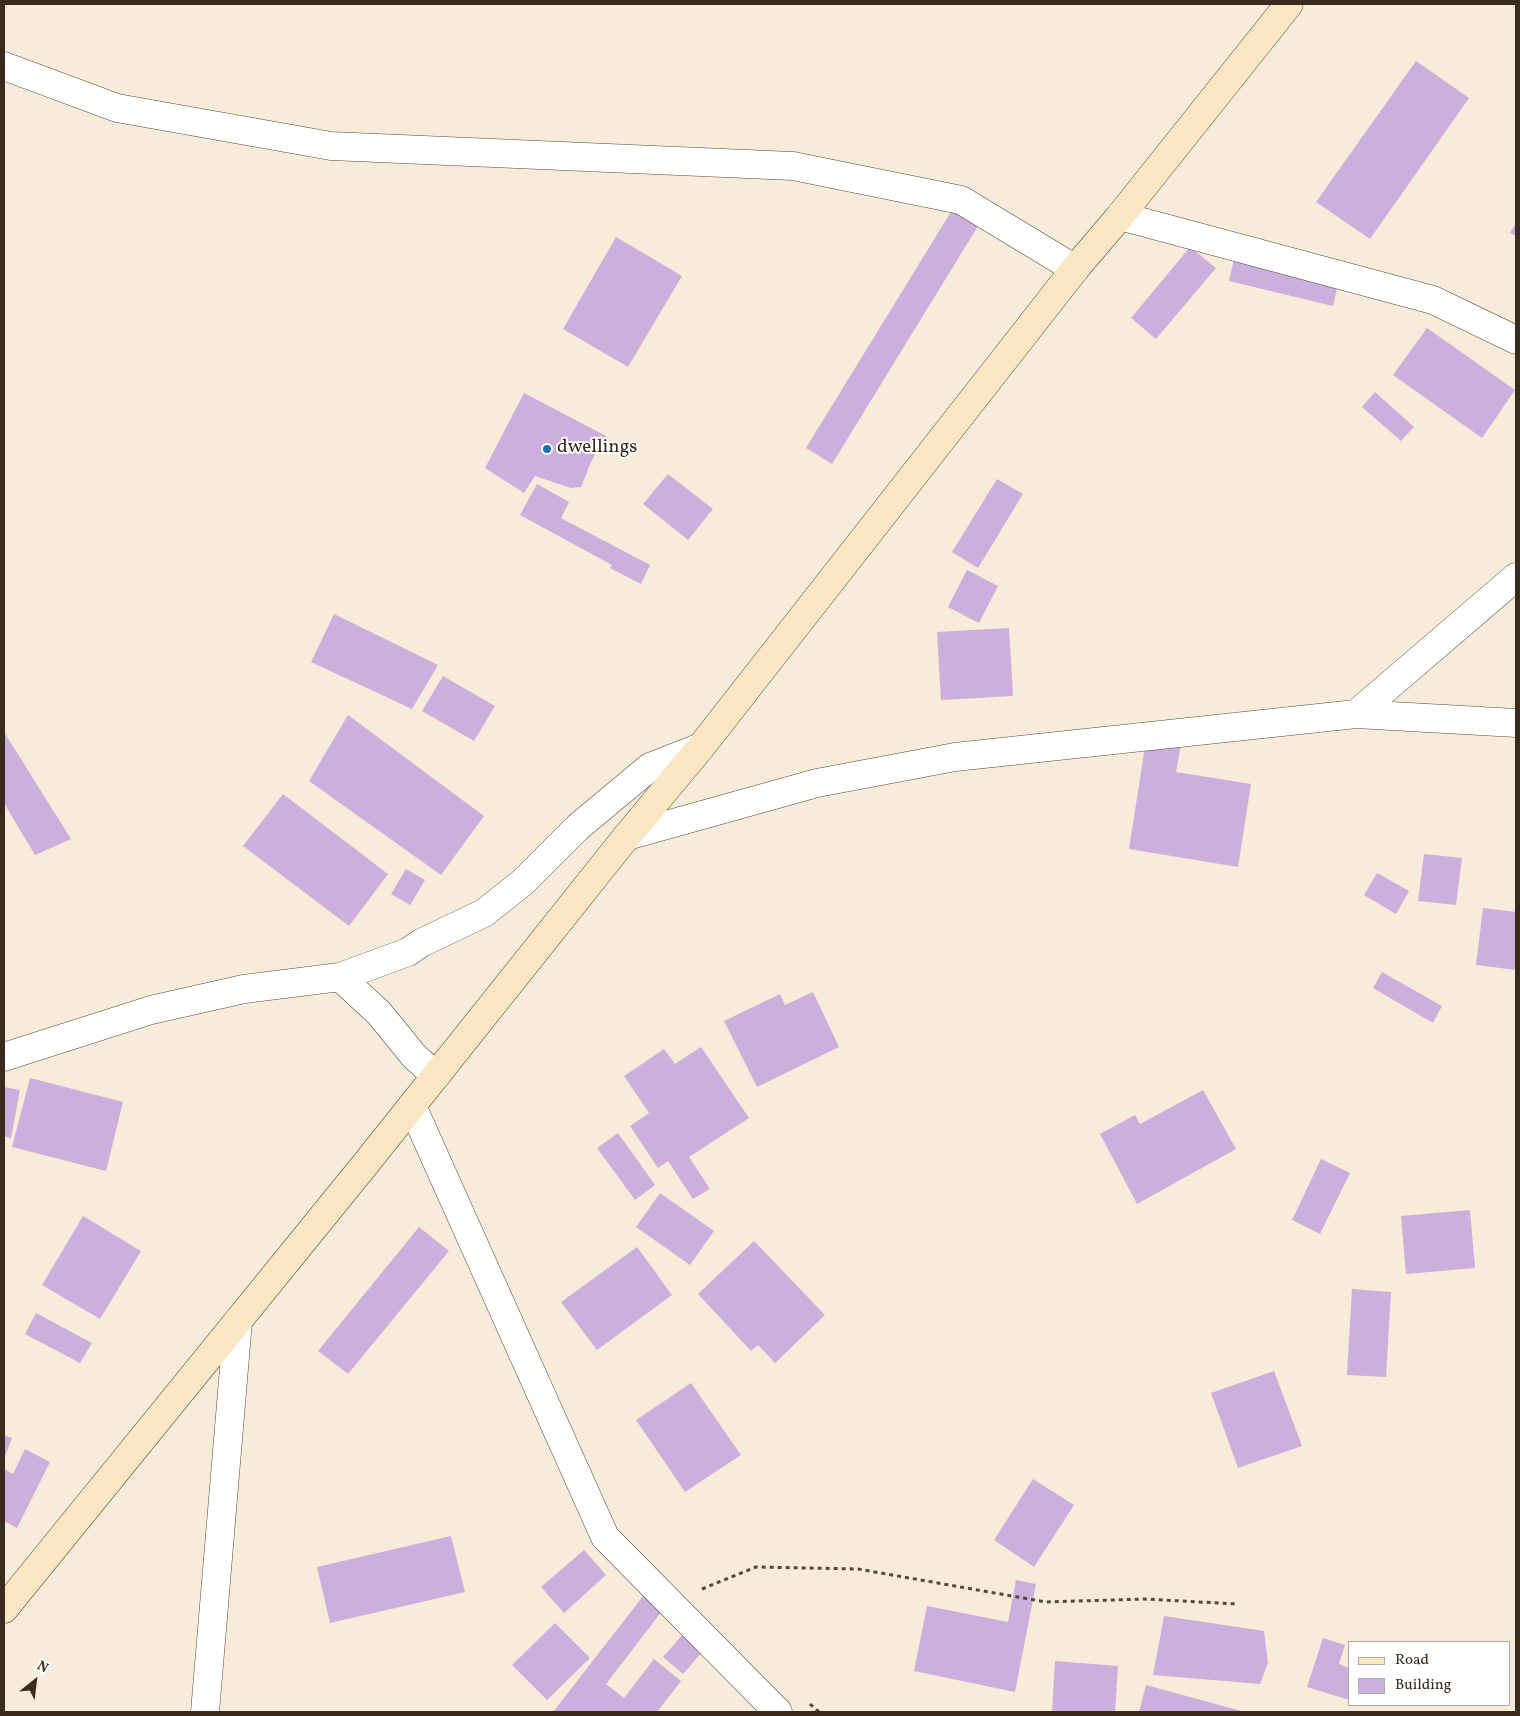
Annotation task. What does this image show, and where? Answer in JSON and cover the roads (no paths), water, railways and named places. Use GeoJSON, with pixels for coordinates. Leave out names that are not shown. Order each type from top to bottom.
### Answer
{"type":"FeatureCollection","features":[{"type":"Feature","properties":{"kind":"main road"},"geometry":{"type":"LineString","coordinates":[[4,1609],[412,1106],[627,836],[701,747],[1075,269],[1120,216],[1289,4]]}},
{"type":"Feature","properties":{"kind":"street"},"geometry":{"type":"LineString","coordinates":[[4,66],[117,108],[331,146],[794,166],[961,200],[1075,269]]}},
{"type":"Feature","properties":{"kind":"street"},"geometry":{"type":"LineString","coordinates":[[1120,216],[1433,300],[1516,340]]}},
{"type":"Feature","properties":{"kind":"street"},"geometry":{"type":"LineString","coordinates":[[1356,714],[1516,577]]}},
{"type":"Feature","properties":{"kind":"street"},"geometry":{"type":"LineString","coordinates":[[627,836],[817,783],[955,757],[1356,714],[1516,723]]}},
{"type":"Feature","properties":{"kind":"street"},"geometry":{"type":"LineString","coordinates":[[4,1057],[151,1010],[244,990],[340,977],[408,952],[422,943],[484,913],[523,882],[578,827],[650,767],[701,747]]}},
{"type":"Feature","properties":{"kind":"street"},"geometry":{"type":"LineString","coordinates":[[340,977],[379,1013],[414,1056],[436,1076]]}},
{"type":"Feature","properties":{"kind":"street"},"geometry":{"type":"LineString","coordinates":[[412,1106],[605,1537],[778,1712]]}},
{"type":"Feature","properties":{"kind":"street"},"geometry":{"type":"LineString","coordinates":[[205,1712],[238,1321]]}},
{"type":"Feature","properties":{"kind":"place","name":"dwellings"},"geometry":{"type":"Point","coordinates":[547,449]}}]}
